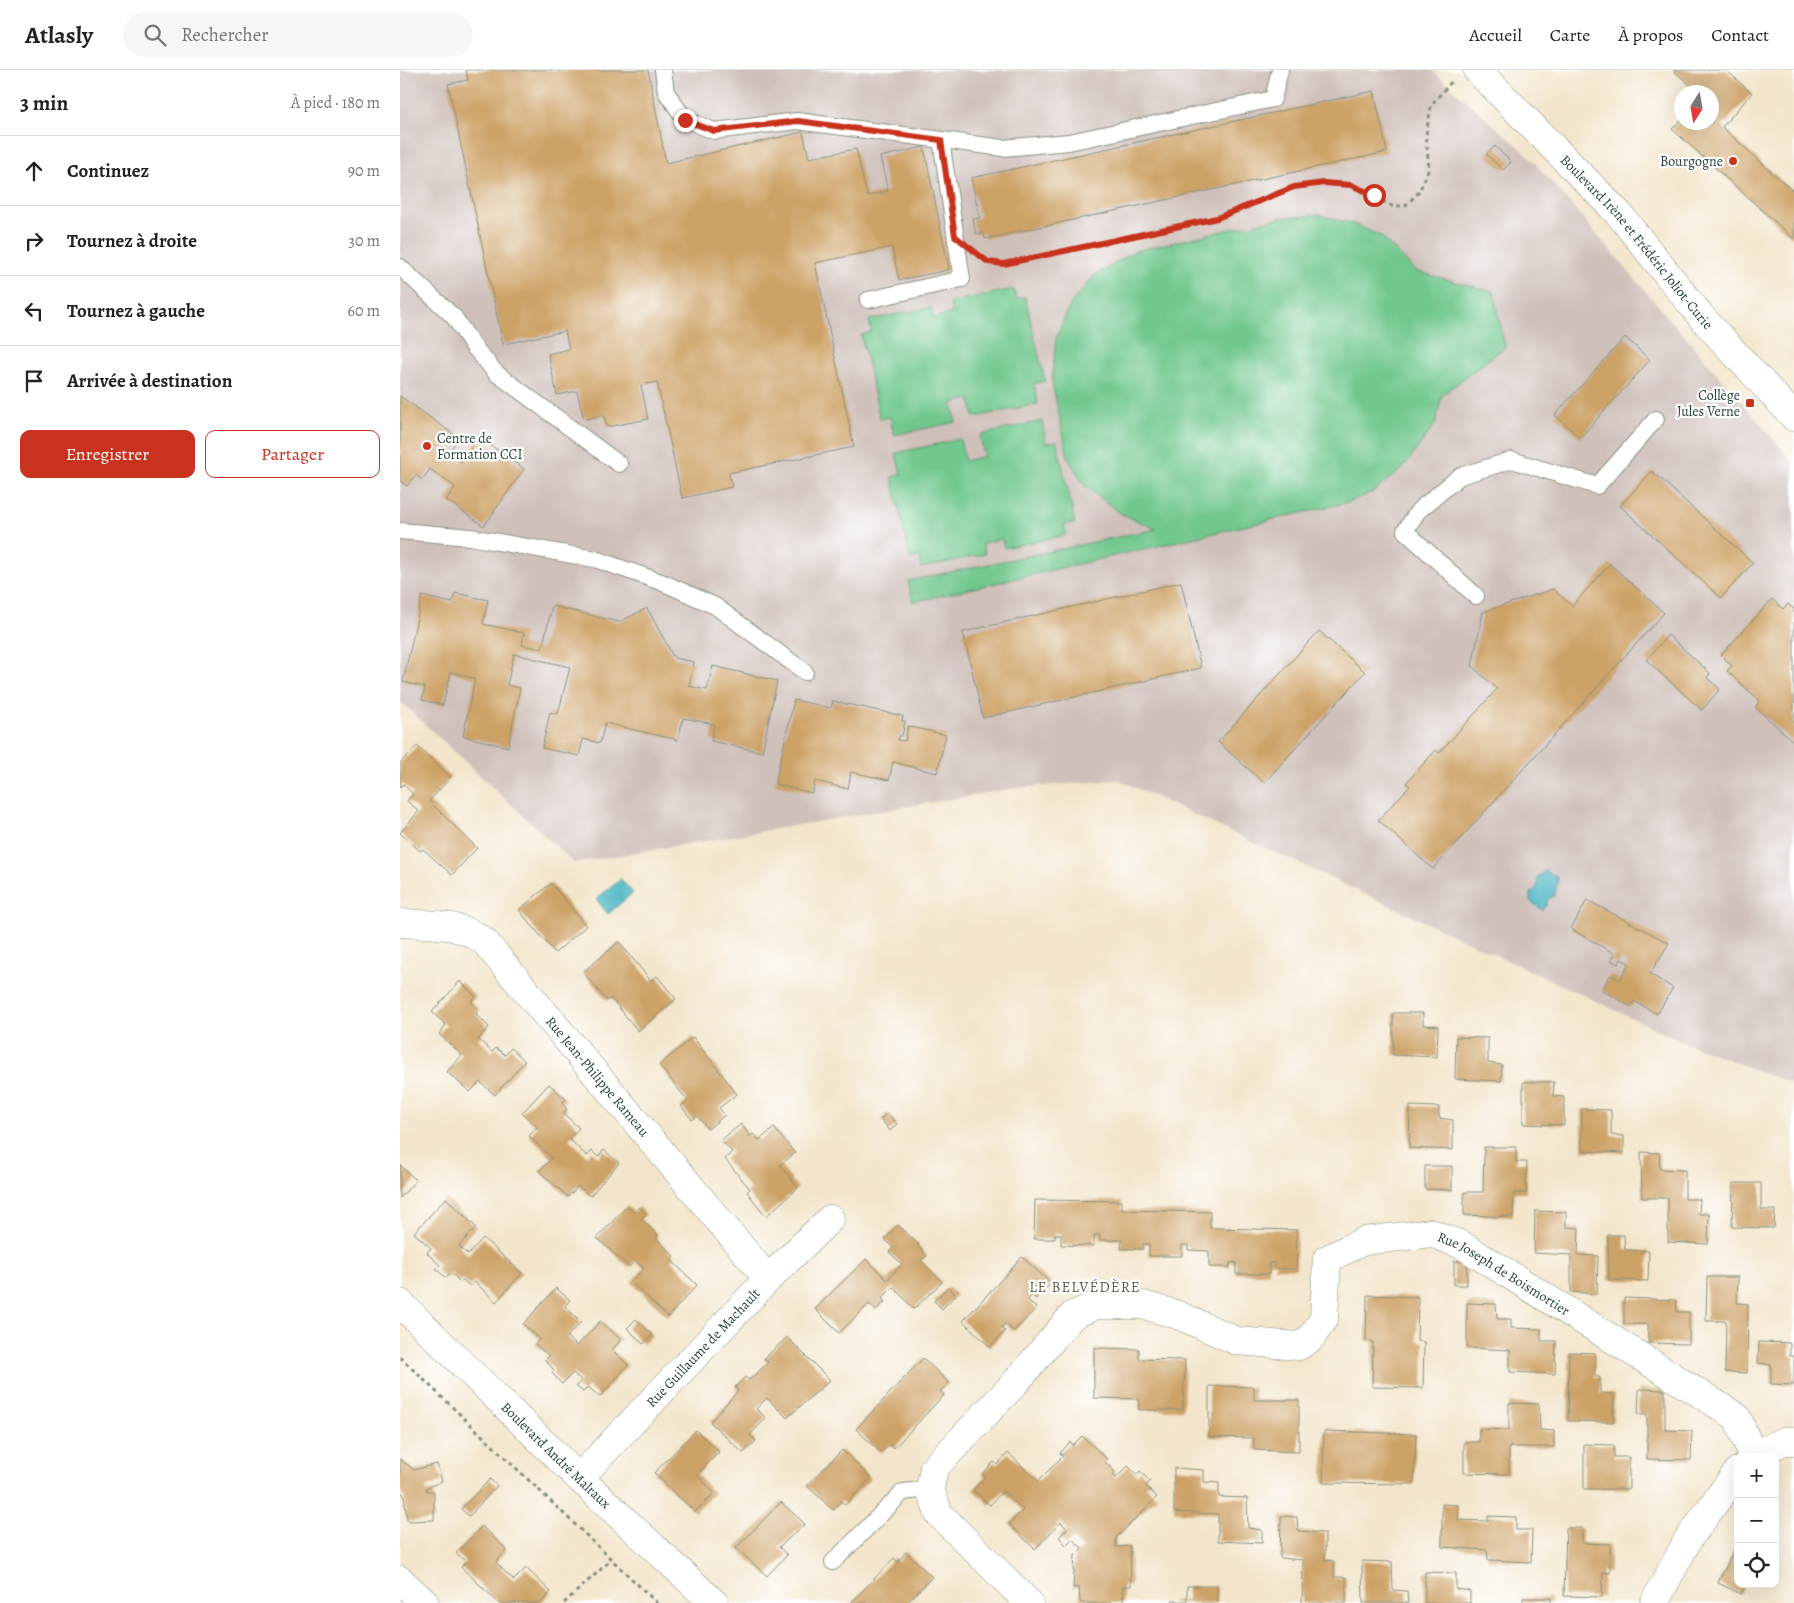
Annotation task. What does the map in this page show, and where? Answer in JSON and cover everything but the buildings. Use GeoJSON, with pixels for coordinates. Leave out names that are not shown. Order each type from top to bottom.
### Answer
{"type":"FeatureCollection","features":[{"type":"Feature","properties":{"kind":"street","name":"Boulevard Irène et Frédéric Joliot-Curie"},"geometry":{"type":"LineString","coordinates":[[1477,70],[1619,214],[1704,320],[1794,417]]}},
{"type":"Feature","properties":{"kind":"street","name":"Rue Jean-Philippe Rameau"},"geometry":{"type":"LineString","coordinates":[[400,923],[449,926],[469,930],[484,941],[768,1279]]}},
{"type":"Feature","properties":{"kind":"street","name":"Rue Guillaume de Machault"},"geometry":{"type":"LineString","coordinates":[[579,1478],[768,1279],[830,1219]]}},
{"type":"Feature","properties":{"kind":"street","name":"Rue Joseph de Boismortier"},"geometry":{"type":"LineString","coordinates":[[930,1490],[934,1468],[1014,1383],[1073,1315],[1096,1305],[1143,1305],[1178,1315],[1237,1340],[1298,1346],[1310,1339],[1324,1319],[1327,1259],[1364,1241],[1432,1233],[1462,1246],[1737,1417],[1744,1453]]}},
{"type":"Feature","properties":{"kind":"street","name":"Boulevard André Malraux"},"geometry":{"type":"LineString","coordinates":[[400,1303],[579,1478],[714,1603]]}},
{"type":"Feature","properties":{"kind":"street"},"geometry":{"type":"LineString","coordinates":[[1761,1453],[1784,1441],[1794,1441]]}},
{"type":"Feature","properties":{"kind":"street"},"geometry":{"type":"LineString","coordinates":[[1654,1603],[1689,1538],[1734,1477]]}},
{"type":"Feature","properties":{"kind":"street"},"geometry":{"type":"LineString","coordinates":[[930,1490],[939,1514],[1029,1603]]}},
{"type":"Feature","properties":{"kind":"street"},"geometry":{"type":"LineString","coordinates":[[400,1580],[425,1603]]}},
{"type":"Feature","properties":{"kind":"lane"},"geometry":{"type":"LineString","coordinates":[[663,70],[666,92],[685,120],[714,131],[798,121],[1003,148],[1069,142],[1273,99],[1280,70]]}},
{"type":"Feature","properties":{"kind":"lane"},"geometry":{"type":"LineString","coordinates":[[868,300],[962,279],[941,140]]}},
{"type":"Feature","properties":{"kind":"lane"},"geometry":{"type":"LineString","coordinates":[[400,267],[454,317],[474,348],[496,373],[619,464]]}},
{"type":"Feature","properties":{"kind":"lane"},"geometry":{"type":"LineString","coordinates":[[1476,596],[1405,531],[1418,511],[1460,476],[1512,460],[1597,486],[1656,419]]}},
{"type":"Feature","properties":{"kind":"lane"},"geometry":{"type":"LineString","coordinates":[[400,532],[470,537],[595,559],[664,583],[715,606],[805,672]]}},
{"type":"Feature","properties":{"kind":"lane"},"geometry":{"type":"LineString","coordinates":[[833,1562],[903,1492],[930,1490]]}},
{"type":"Feature","properties":{"kind":"path"},"geometry":{"type":"LineString","coordinates":[[955,236],[988,262],[1004,264],[1217,218],[1294,187],[1314,184],[1351,185],[1392,206],[1405,206],[1418,192],[1429,169],[1426,135],[1431,105],[1446,88]]}},
{"type":"Feature","properties":{"kind":"path"},"geometry":{"type":"LineString","coordinates":[[400,1357],[657,1603]]}},
{"type":"Feature","properties":{"kind":"path"},"geometry":{"type":"LineString","coordinates":[[564,1603],[611,1560]]}},
{"type":"Feature","properties":{"kind":"shaded area"},"geometry":{"type":"Polygon","coordinates":[[[400,70],[1431,70],[1528,155],[1794,463],[1794,1085],[1686,1043],[1119,780],[1016,788],[574,863],[400,701],[400,70]]]}},
{"type":"Feature","properties":{"kind":"green space"},"geometry":{"type":"Polygon","coordinates":[[[1319,215],[1351,223],[1381,236],[1415,271],[1494,292],[1505,347],[1442,395],[1436,423],[1402,469],[1373,492],[1349,502],[913,602],[908,581],[1156,529],[1120,513],[1083,484],[1068,457],[1052,382],[1056,338],[1071,303],[1094,276],[1135,251],[1279,218],[1319,215]]]}},
{"type":"Feature","properties":{"kind":"green space"},"geometry":{"type":"Polygon","coordinates":[[[1014,289],[1016,299],[1025,297],[1045,381],[1034,384],[1038,404],[974,417],[970,399],[952,403],[956,422],[894,435],[890,417],[880,419],[861,335],[871,332],[869,320],[931,307],[934,318],[952,313],[950,302],[1014,289]]]}},
{"type":"Feature","properties":{"kind":"green space"},"geometry":{"type":"Polygon","coordinates":[[[1042,421],[1046,443],[1057,441],[1075,523],[1064,525],[1066,535],[1004,548],[1002,539],[983,543],[985,554],[921,568],[919,557],[910,559],[892,477],[901,475],[896,453],[960,439],[965,461],[984,456],[980,435],[1042,421]]]}},
{"type":"Feature","properties":{"kind":"water"},"geometry":{"type":"Polygon","coordinates":[[[1545,871],[1556,876],[1558,881],[1554,896],[1548,899],[1546,906],[1542,910],[1530,901],[1530,898],[1531,893],[1538,885],[1537,877],[1545,871]]]}},
{"type":"Feature","properties":{"kind":"water"},"geometry":{"type":"Polygon","coordinates":[[[621,879],[633,893],[608,914],[596,899],[621,879]]]}},
{"type":"Feature","properties":{"kind":"place","name":"Bourgogne"},"geometry":{"type":"Point","coordinates":[1733,161]}},
{"type":"Feature","properties":{"kind":"place","name":"Collège Jules Verne"},"geometry":{"type":"Point","coordinates":[1750,403]}},
{"type":"Feature","properties":{"kind":"place","name":"Centre de Formation CCI"},"geometry":{"type":"Point","coordinates":[427,446]}},
{"type":"Feature","properties":{"kind":"district","name":"LE BELVÉDÈRE"},"geometry":{"type":"Point","coordinates":[1085,1287]}},
{"type":"Feature","properties":{"kind":"route"},"geometry":{"type":"LineString","coordinates":[[685,120],[714,131],[798,121],[941,140],[955,236],[988,262],[1004,264],[1217,218],[1294,187],[1324,183],[1351,185],[1374,195]]}}]}
